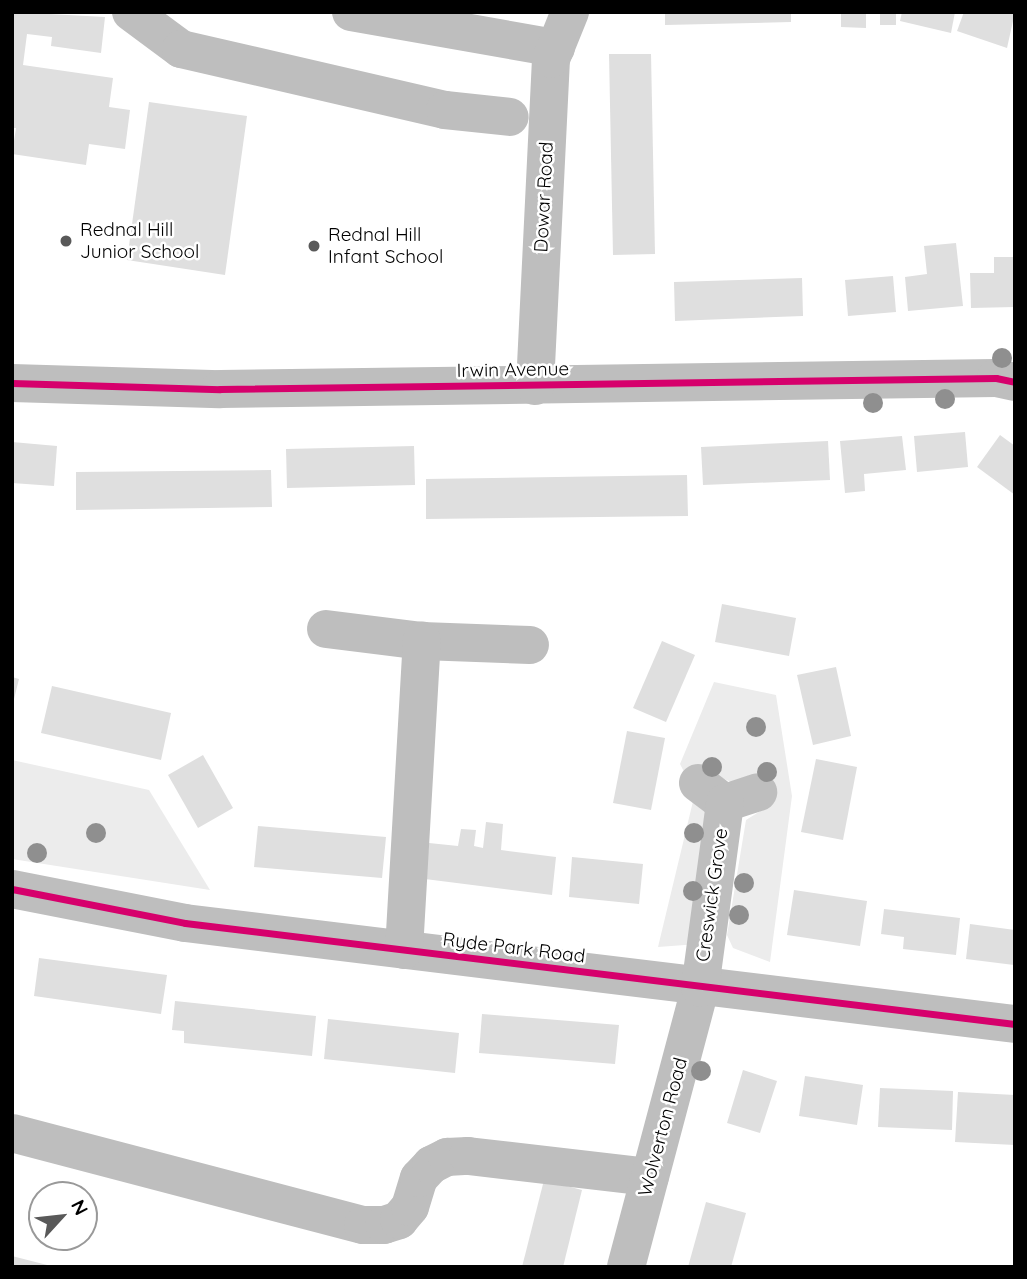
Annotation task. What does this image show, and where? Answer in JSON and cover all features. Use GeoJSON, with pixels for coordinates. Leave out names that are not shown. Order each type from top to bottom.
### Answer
{"type":"FeatureCollection","features":[{"type":"Feature","properties":{"kind":"street"},"geometry":{"type":"LineString","coordinates":[[351,12],[556,48]]}},
{"type":"Feature","properties":{"kind":"street","name":"Dowar Road"},"geometry":{"type":"LineString","coordinates":[[535,386],[551,59],[570,12]]}},
{"type":"Feature","properties":{"kind":"street"},"geometry":{"type":"LineString","coordinates":[[150,18],[181,49],[444,110],[510,117]]}},
{"type":"Feature","properties":{"kind":"street","name":"Irwin Avenue"},"geometry":{"type":"LineString","coordinates":[[12,383],[220,389],[996,378],[1015,382]]}},
{"type":"Feature","properties":{"kind":"street"},"geometry":{"type":"LineString","coordinates":[[326,629],[422,641],[530,645]]}},
{"type":"Feature","properties":{"kind":"street"},"geometry":{"type":"LineString","coordinates":[[404,950],[422,641]]}},
{"type":"Feature","properties":{"kind":"street","name":"Creswick Grove"},"geometry":{"type":"LineString","coordinates":[[700,988],[727,792]]}},
{"type":"Feature","properties":{"kind":"street","name":"Ryde Park Road"},"geometry":{"type":"LineString","coordinates":[[12,889],[185,923],[700,988],[1015,1024]]}},
{"type":"Feature","properties":{"kind":"street","name":"Wolverton Road"},"geometry":{"type":"LineString","coordinates":[[625,1267],[700,988]]}},
{"type":"Feature","properties":{"kind":"street"},"geometry":{"type":"LineString","coordinates":[[12,1133],[363,1225],[384,1226],[399,1220],[410,1207],[419,1178],[431,1165],[447,1157],[468,1156],[650,1177]]}},
{"type":"Feature","properties":{"kind":"shaded area"},"geometry":{"type":"Polygon","coordinates":[[[714,682],[776,695],[792,796],[770,962],[733,948],[727,935],[746,820],[767,807],[736,784],[712,774],[698,944],[658,947],[695,793],[680,764],[714,682]]]}},
{"type":"Feature","properties":{"kind":"shaded area"},"geometry":{"type":"Polygon","coordinates":[[[12,760],[149,790],[210,890],[12,859],[12,760]]]}},
{"type":"Feature","properties":{"kind":"building"},"geometry":{"type":"Polygon","coordinates":[[[12,12],[105,17],[101,53],[51,46],[52,37],[27,34],[23,65],[113,78],[109,107],[130,110],[125,149],[89,144],[86,165],[12,154],[16,128],[12,128],[12,12]]]}},
{"type":"Feature","properties":{"kind":"building"},"geometry":{"type":"Polygon","coordinates":[[[665,12],[791,12],[791,22],[665,25],[665,12]]]}},
{"type":"Feature","properties":{"kind":"building"},"geometry":{"type":"Polygon","coordinates":[[[841,12],[866,12],[866,28],[841,27],[841,12]]]}},
{"type":"Feature","properties":{"kind":"building"},"geometry":{"type":"Polygon","coordinates":[[[880,12],[896,12],[896,25],[880,25],[880,12]]]}},
{"type":"Feature","properties":{"kind":"building"},"geometry":{"type":"Polygon","coordinates":[[[902,12],[955,12],[951,33],[900,21],[902,12]]]}},
{"type":"Feature","properties":{"kind":"building"},"geometry":{"type":"Polygon","coordinates":[[[964,12],[1015,12],[1007,48],[957,31],[964,12]]]}},
{"type":"Feature","properties":{"kind":"building"},"geometry":{"type":"Polygon","coordinates":[[[609,54],[651,54],[655,254],[613,255],[609,54]]]}},
{"type":"Feature","properties":{"kind":"building"},"geometry":{"type":"Polygon","coordinates":[[[149,102],[247,116],[225,275],[127,260],[149,102]]]}},
{"type":"Feature","properties":{"kind":"building"},"geometry":{"type":"Polygon","coordinates":[[[956,243],[963,306],[908,311],[905,277],[927,274],[924,246],[956,243]]]}},
{"type":"Feature","properties":{"kind":"building"},"geometry":{"type":"Polygon","coordinates":[[[994,257],[1015,257],[1015,307],[971,308],[970,273],[994,273],[994,257]]]}},
{"type":"Feature","properties":{"kind":"building"},"geometry":{"type":"Polygon","coordinates":[[[893,276],[896,312],[848,316],[845,280],[893,276]]]}},
{"type":"Feature","properties":{"kind":"building"},"geometry":{"type":"Polygon","coordinates":[[[802,278],[803,316],[675,321],[674,282],[802,278]]]}},
{"type":"Feature","properties":{"kind":"building"},"geometry":{"type":"Polygon","coordinates":[[[965,432],[968,467],[917,472],[914,436],[965,432]]]}},
{"type":"Feature","properties":{"kind":"building"},"geometry":{"type":"Polygon","coordinates":[[[1000,435],[1015,446],[1015,495],[977,467],[1000,435]]]}},
{"type":"Feature","properties":{"kind":"building"},"geometry":{"type":"Polygon","coordinates":[[[902,436],[906,470],[864,474],[865,491],[845,493],[840,441],[902,436]]]}},
{"type":"Feature","properties":{"kind":"building"},"geometry":{"type":"Polygon","coordinates":[[[828,441],[830,480],[703,485],[701,447],[828,441]]]}},
{"type":"Feature","properties":{"kind":"building"},"geometry":{"type":"Polygon","coordinates":[[[12,442],[57,446],[54,486],[12,483],[12,442]]]}},
{"type":"Feature","properties":{"kind":"building"},"geometry":{"type":"Polygon","coordinates":[[[414,446],[415,485],[287,488],[286,449],[414,446]]]}},
{"type":"Feature","properties":{"kind":"building"},"geometry":{"type":"Polygon","coordinates":[[[271,470],[272,507],[76,510],[76,472],[271,470]]]}},
{"type":"Feature","properties":{"kind":"building"},"geometry":{"type":"Polygon","coordinates":[[[687,475],[688,516],[426,519],[426,479],[687,475]]]}},
{"type":"Feature","properties":{"kind":"building"},"geometry":{"type":"Polygon","coordinates":[[[722,604],[796,618],[789,656],[715,642],[722,604]]]}},
{"type":"Feature","properties":{"kind":"building"},"geometry":{"type":"Polygon","coordinates":[[[662,641],[695,655],[666,722],[633,708],[662,641]]]}},
{"type":"Feature","properties":{"kind":"building"},"geometry":{"type":"Polygon","coordinates":[[[836,667],[851,736],[813,745],[797,675],[836,667]]]}},
{"type":"Feature","properties":{"kind":"building"},"geometry":{"type":"Polygon","coordinates":[[[12,677],[19,679],[13,703],[12,703],[12,677]]]}},
{"type":"Feature","properties":{"kind":"building"},"geometry":{"type":"Polygon","coordinates":[[[52,686],[171,713],[161,760],[41,733],[52,686]]]}},
{"type":"Feature","properties":{"kind":"building"},"geometry":{"type":"Polygon","coordinates":[[[627,731],[665,738],[651,810],[613,803],[627,731]]]}},
{"type":"Feature","properties":{"kind":"building"},"geometry":{"type":"Polygon","coordinates":[[[203,755],[233,808],[198,828],[168,775],[203,755]]]}},
{"type":"Feature","properties":{"kind":"building"},"geometry":{"type":"Polygon","coordinates":[[[816,759],[857,767],[843,840],[801,832],[816,759]]]}},
{"type":"Feature","properties":{"kind":"building"},"geometry":{"type":"Polygon","coordinates":[[[486,822],[503,824],[501,850],[556,857],[552,895],[425,879],[429,843],[458,846],[461,829],[476,830],[474,846],[483,848],[486,822]]]}},
{"type":"Feature","properties":{"kind":"building"},"geometry":{"type":"Polygon","coordinates":[[[258,826],[386,837],[382,878],[254,867],[258,826]]]}},
{"type":"Feature","properties":{"kind":"building"},"geometry":{"type":"Polygon","coordinates":[[[572,857],[643,864],[639,904],[569,897],[572,857]]]}},
{"type":"Feature","properties":{"kind":"building"},"geometry":{"type":"Polygon","coordinates":[[[794,890],[867,901],[860,946],[787,935],[794,890]]]}},
{"type":"Feature","properties":{"kind":"building"},"geometry":{"type":"Polygon","coordinates":[[[884,909],[960,918],[956,955],[903,949],[904,937],[881,934],[884,909]]]}},
{"type":"Feature","properties":{"kind":"building"},"geometry":{"type":"Polygon","coordinates":[[[970,924],[1015,930],[1014,965],[966,959],[970,924]]]}},
{"type":"Feature","properties":{"kind":"building"},"geometry":{"type":"Polygon","coordinates":[[[39,958],[167,975],[161,1014],[34,996],[39,958]]]}},
{"type":"Feature","properties":{"kind":"building"},"geometry":{"type":"Polygon","coordinates":[[[175,1001],[316,1016],[312,1056],[184,1043],[184,1031],[172,1030],[175,1001]]]}},
{"type":"Feature","properties":{"kind":"building"},"geometry":{"type":"Polygon","coordinates":[[[482,1014],[619,1025],[615,1064],[479,1053],[482,1014]]]}},
{"type":"Feature","properties":{"kind":"building"},"geometry":{"type":"Polygon","coordinates":[[[328,1019],[459,1033],[455,1073],[324,1059],[328,1019]]]}},
{"type":"Feature","properties":{"kind":"building"},"geometry":{"type":"Polygon","coordinates":[[[743,1070],[777,1081],[760,1133],[727,1123],[743,1070]]]}},
{"type":"Feature","properties":{"kind":"building"},"geometry":{"type":"Polygon","coordinates":[[[805,1076],[863,1085],[857,1125],[799,1116],[805,1076]]]}},
{"type":"Feature","properties":{"kind":"building"},"geometry":{"type":"Polygon","coordinates":[[[880,1088],[953,1091],[952,1130],[878,1127],[880,1088]]]}},
{"type":"Feature","properties":{"kind":"building"},"geometry":{"type":"Polygon","coordinates":[[[958,1092],[1015,1095],[1015,1145],[955,1142],[958,1092]]]}},
{"type":"Feature","properties":{"kind":"building"},"geometry":{"type":"Polygon","coordinates":[[[544,1180],[582,1190],[563,1267],[522,1267],[544,1180]]]}},
{"type":"Feature","properties":{"kind":"building"},"geometry":{"type":"Polygon","coordinates":[[[706,1202],[746,1213],[731,1267],[688,1267],[706,1202]]]}},
{"type":"Feature","properties":{"kind":"building"},"geometry":{"type":"Polygon","coordinates":[[[12,1256],[51,1266],[51,1267],[12,1267],[12,1256]]]}},
{"type":"Feature","properties":{"kind":"cycle path"},"geometry":{"type":"LineString","coordinates":[[12,383],[220,389],[996,378],[1015,382]]}},
{"type":"Feature","properties":{"kind":"cycle path"},"geometry":{"type":"LineString","coordinates":[[12,889],[185,923],[1015,1024]]}},
{"type":"Feature","properties":{"kind":"place","name":"Rednal Hill Junior School"},"geometry":{"type":"Point","coordinates":[66,241]}},
{"type":"Feature","properties":{"kind":"place","name":"Rednal Hill Infant School"},"geometry":{"type":"Point","coordinates":[314,246]}}]}
